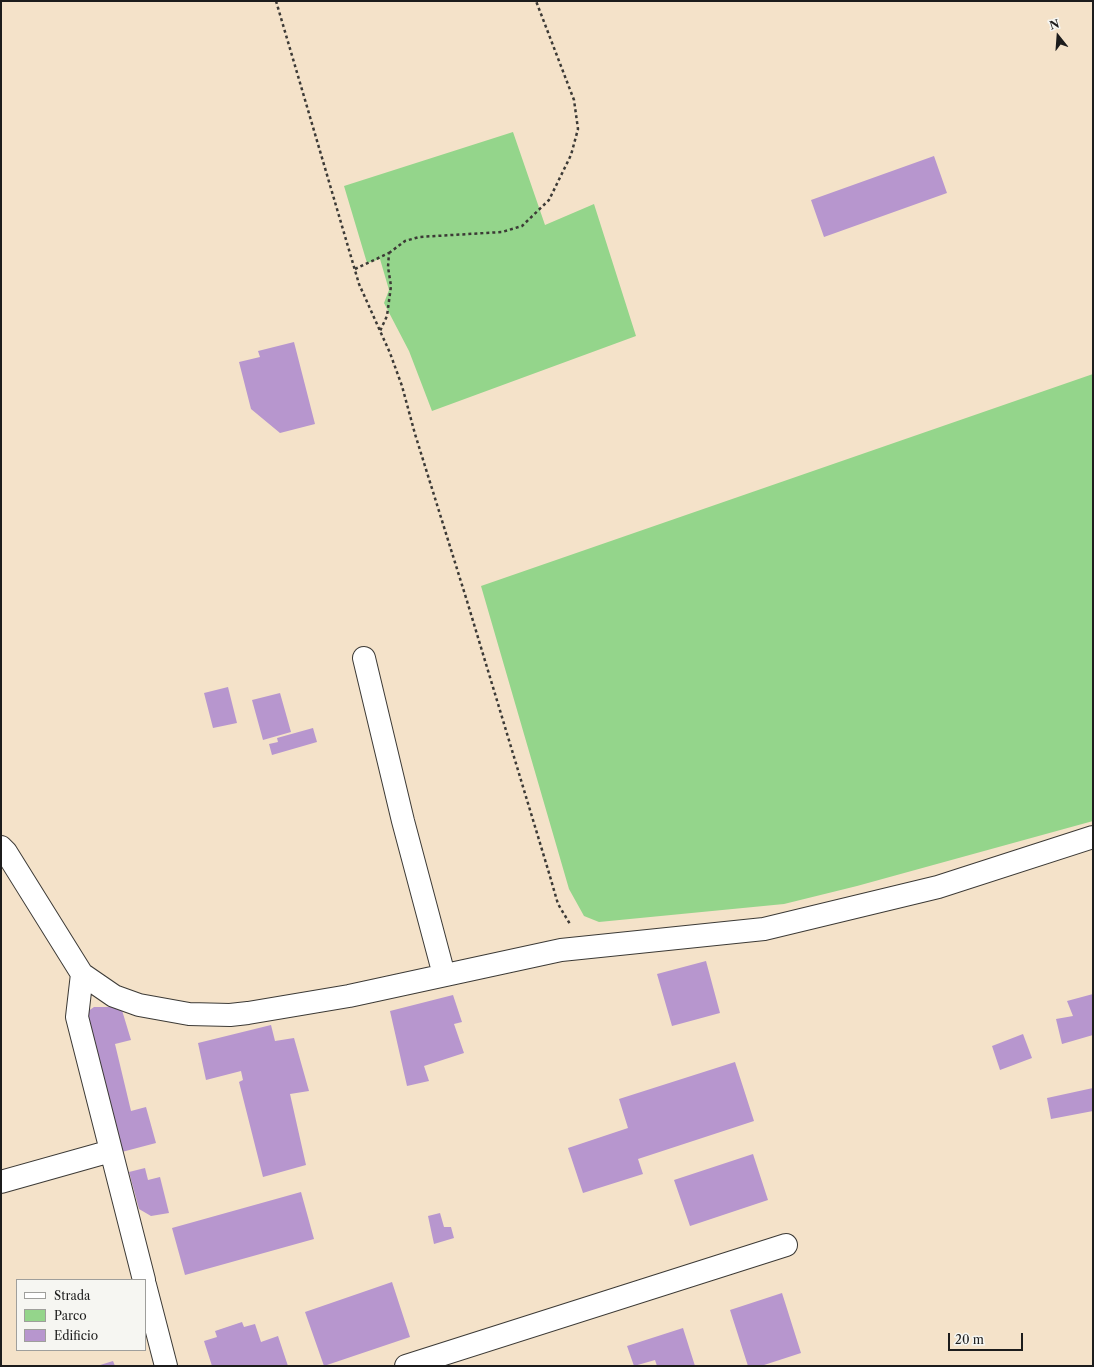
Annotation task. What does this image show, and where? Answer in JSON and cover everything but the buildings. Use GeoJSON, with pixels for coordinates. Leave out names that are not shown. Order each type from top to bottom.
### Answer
{"type":"FeatureCollection","features":[{"type":"Feature","properties":{"kind":"street"},"geometry":{"type":"LineString","coordinates":[[364,658],[404,822],[444,975]]}},
{"type":"Feature","properties":{"kind":"street"},"geometry":{"type":"LineString","coordinates":[[1,847],[6,852],[82,974],[114,996],[139,1005],[189,1014],[230,1015],[349,996],[561,950],[764,929],[938,887],[1093,837]]}},
{"type":"Feature","properties":{"kind":"street"},"geometry":{"type":"LineString","coordinates":[[82,974],[77,1017],[144,1279]]}},
{"type":"Feature","properties":{"kind":"street"},"geometry":{"type":"LineString","coordinates":[[1,1182],[111,1151]]}},
{"type":"Feature","properties":{"kind":"street"},"geometry":{"type":"LineString","coordinates":[[406,1366],[786,1245]]}},
{"type":"Feature","properties":{"kind":"street"},"geometry":{"type":"LineString","coordinates":[[146,1289],[166,1366]]}},
{"type":"Feature","properties":{"kind":"path"},"geometry":{"type":"LineString","coordinates":[[276,1],[359,284],[380,330],[402,386],[415,434],[470,608],[558,904],[568,922],[594,946]]}},
{"type":"Feature","properties":{"kind":"path"},"geometry":{"type":"LineString","coordinates":[[355,269],[388,253],[405,241],[419,237],[502,232],[522,226],[549,200],[571,155],[578,129],[574,100],[536,1]]}},
{"type":"Feature","properties":{"kind":"path"},"geometry":{"type":"LineString","coordinates":[[380,330],[387,316],[391,286],[388,267],[388,253]]}},
{"type":"Feature","properties":{"kind":"green space"},"geometry":{"type":"Polygon","coordinates":[[[513,132],[545,225],[594,204],[636,336],[432,411],[409,351],[384,303],[389,290],[380,259],[367,263],[344,186],[513,132]]]}},
{"type":"Feature","properties":{"kind":"green space"},"geometry":{"type":"Polygon","coordinates":[[[1093,374],[1093,821],[857,886],[784,904],[599,922],[584,916],[569,889],[481,586],[1093,374]]]}}]}
